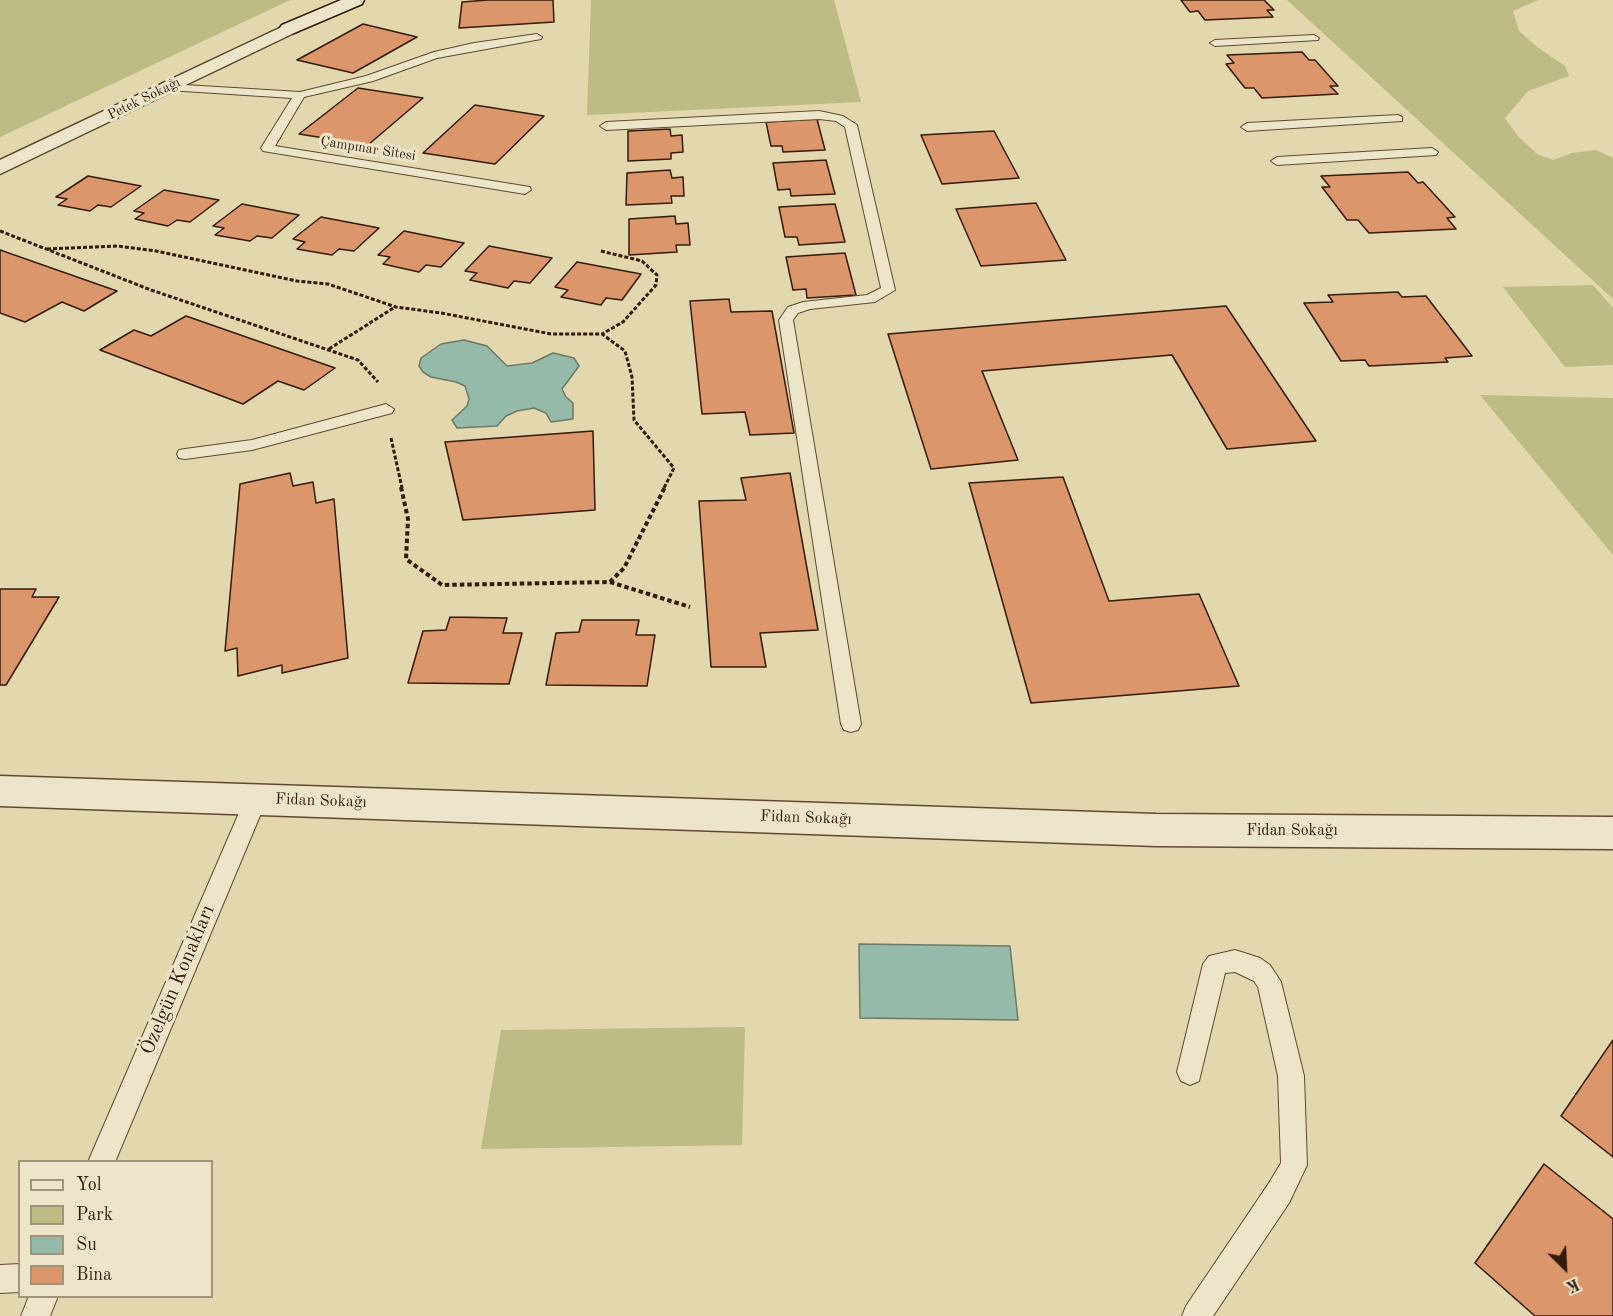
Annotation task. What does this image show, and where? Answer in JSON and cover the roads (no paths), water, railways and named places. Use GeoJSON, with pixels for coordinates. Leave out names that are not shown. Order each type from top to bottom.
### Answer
{"type":"FeatureCollection","features":[{"type":"Feature","properties":{"kind":"street"},"geometry":{"type":"LineString","coordinates":[[288,28],[338,0]]}},
{"type":"Feature","properties":{"kind":"street"},"geometry":{"type":"LineString","coordinates":[[288,28],[356,0]]}},
{"type":"Feature","properties":{"kind":"street","name":"Petek Sokağı"},"geometry":{"type":"LineString","coordinates":[[0,168],[288,28]]}},
{"type":"Feature","properties":{"kind":"street","name":"Fidan Sokağı"},"geometry":{"type":"LineString","coordinates":[[0,790],[1156,830],[1613,833]]}},
{"type":"Feature","properties":{"kind":"lane"},"geometry":{"type":"LineString","coordinates":[[168,87],[300,95],[369,79],[434,55],[474,46],[537,38]]}},
{"type":"Feature","properties":{"kind":"lane"},"geometry":{"type":"LineString","coordinates":[[1215,44],[1314,38]]}},
{"type":"Feature","properties":{"kind":"lane","name":"Çampınar Sitesi"},"geometry":{"type":"LineString","coordinates":[[300,95],[267,148],[525,190]]}},
{"type":"Feature","properties":{"kind":"lane"},"geometry":{"type":"LineString","coordinates":[[606,126],[819,115],[839,118],[851,125],[888,290],[870,299],[808,305],[793,310],[786,320],[852,724]]}},
{"type":"Feature","properties":{"kind":"lane"},"geometry":{"type":"LineString","coordinates":[[1247,127],[1398,119]]}},
{"type":"Feature","properties":{"kind":"lane"},"geometry":{"type":"LineString","coordinates":[[1276,161],[1432,152]]}},
{"type":"Feature","properties":{"kind":"lane"},"geometry":{"type":"LineString","coordinates":[[185,454],[252,445],[386,410]]}},
{"type":"Feature","properties":{"kind":"lane","name":"Özelgün Konakları"},"geometry":{"type":"LineString","coordinates":[[101,1160],[256,799]]}},
{"type":"Feature","properties":{"kind":"lane"},"geometry":{"type":"LineString","coordinates":[[1190,1072],[1211,972],[1217,964],[1224,962],[1235,961],[1252,966],[1269,982],[1291,1076],[1294,1166],[1279,1193],[1196,1316]]}},
{"type":"Feature","properties":{"kind":"lane"},"geometry":{"type":"LineString","coordinates":[[0,1279],[18,1278]]}},
{"type":"Feature","properties":{"kind":"lane"},"geometry":{"type":"LineString","coordinates":[[35,1316],[43,1298]]}},
{"type":"Feature","properties":{"kind":"water"},"geometry":{"type":"Polygon","coordinates":[[[464,340],[487,346],[507,366],[532,363],[553,353],[574,358],[579,366],[562,389],[573,403],[573,419],[551,422],[546,413],[534,408],[506,416],[497,426],[457,428],[452,420],[467,406],[469,399],[465,386],[431,377],[419,366],[421,358],[441,344],[464,340]]]}},
{"type":"Feature","properties":{"kind":"water"},"geometry":{"type":"Polygon","coordinates":[[[859,944],[1010,946],[1018,1020],[860,1018],[859,944]]]}}]}
